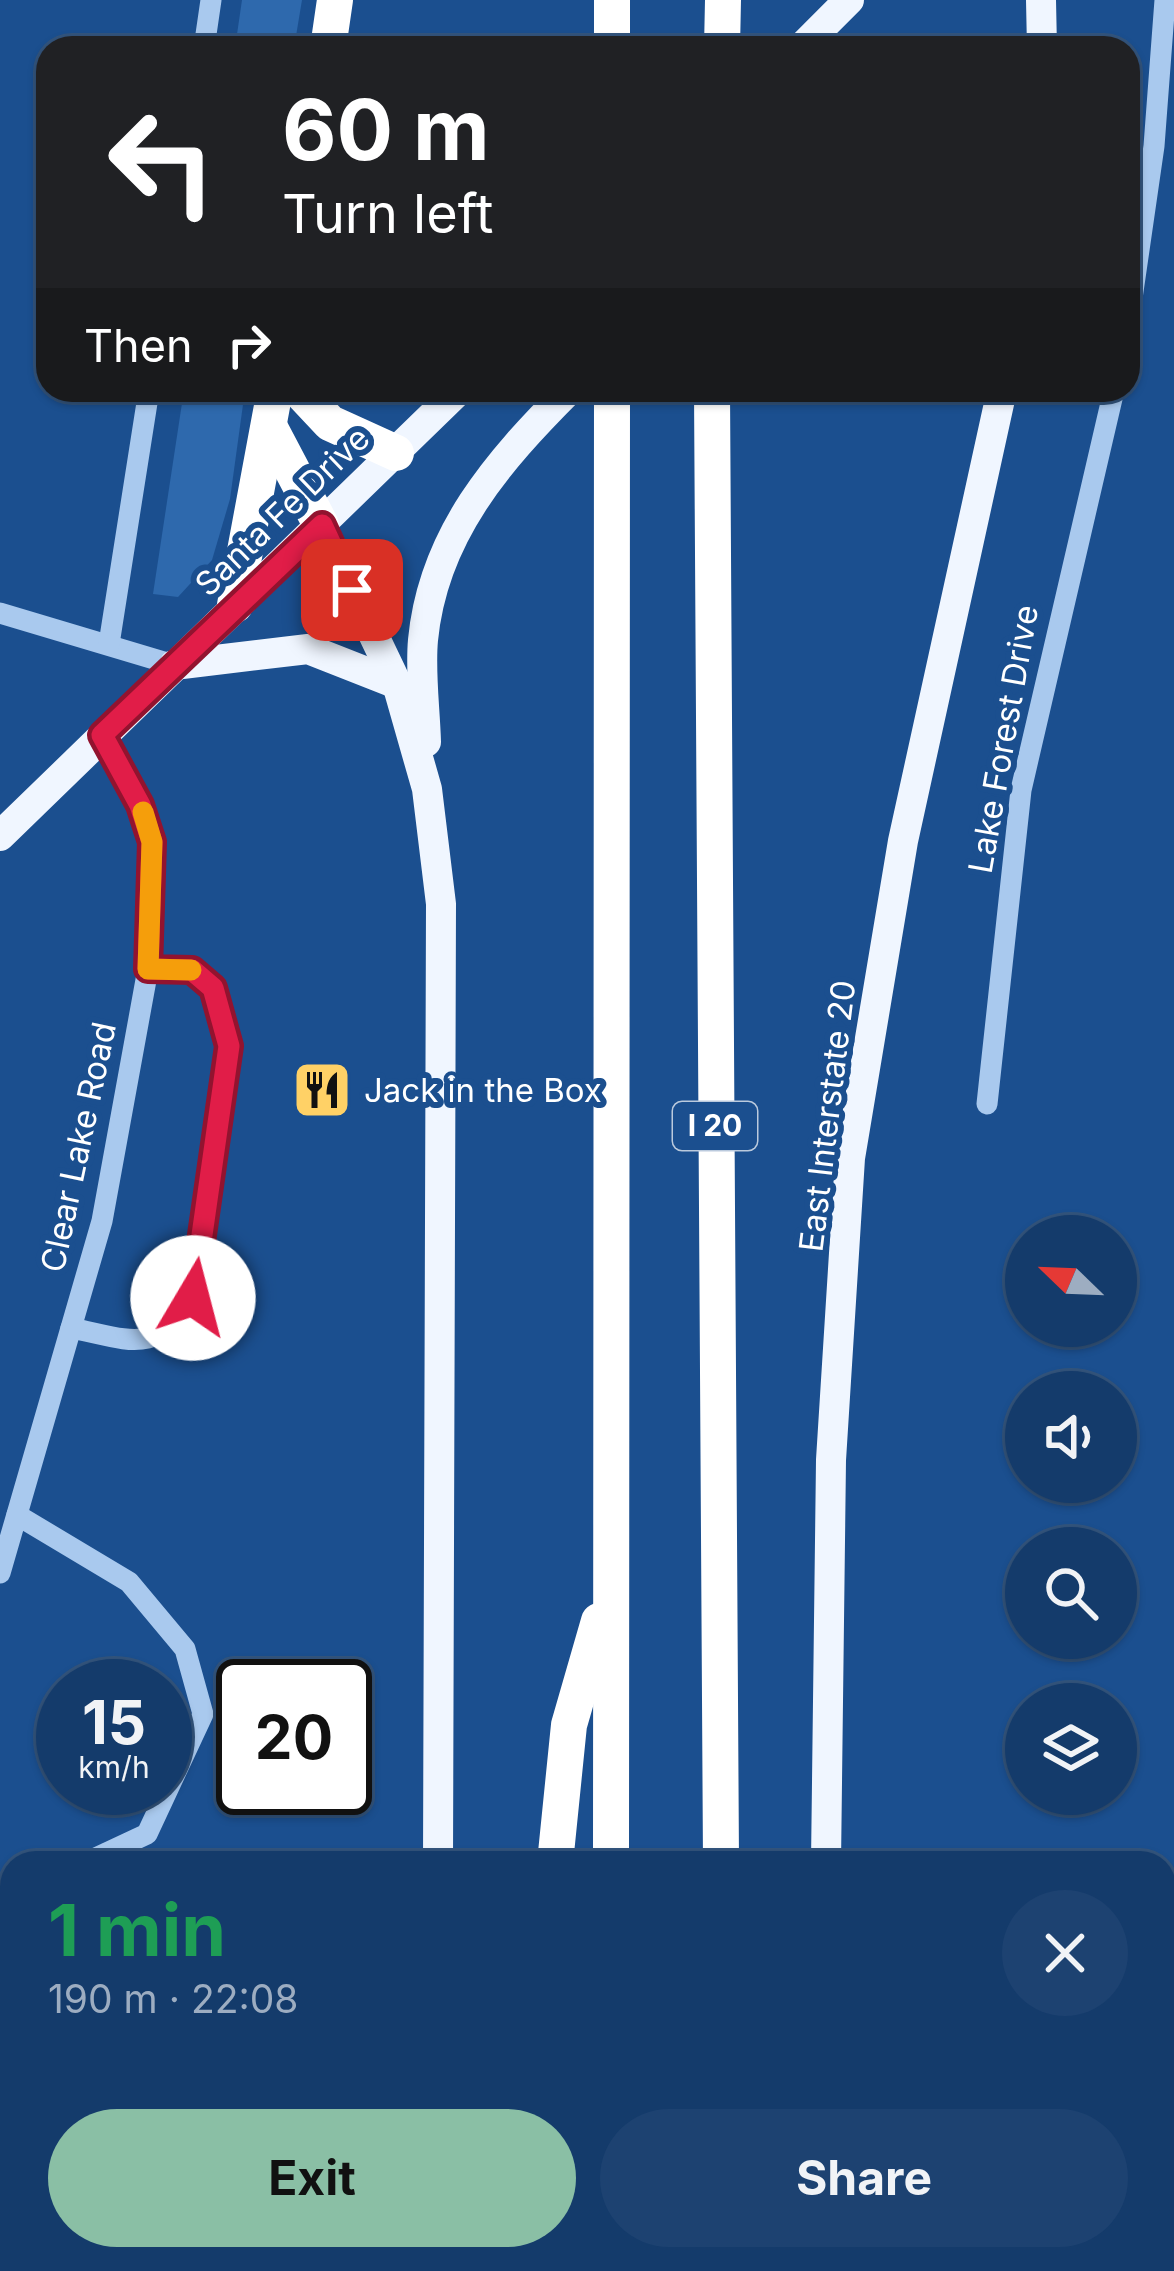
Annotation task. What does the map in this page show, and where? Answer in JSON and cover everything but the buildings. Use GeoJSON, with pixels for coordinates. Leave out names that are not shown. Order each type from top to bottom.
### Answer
{"type":"FeatureCollection","features":[{"type":"Feature","properties":{"kind":"highway"},"geometry":{"type":"LineString","coordinates":[[330,36],[335,0]]}},
{"type":"Feature","properties":{"kind":"highway"},"geometry":{"type":"LineString","coordinates":[[612,0],[612,36]]}},
{"type":"Feature","properties":{"kind":"highway"},"geometry":{"type":"LineString","coordinates":[[722,36],[723,0]]}},
{"type":"Feature","properties":{"kind":"highway"},"geometry":{"type":"LineString","coordinates":[[310,402],[330,423],[396,453]]}},
{"type":"Feature","properties":{"kind":"highway"},"geometry":{"type":"LineString","coordinates":[[611,1851],[612,402]]}},
{"type":"Feature","properties":{"kind":"highway","name":"I 20"},"geometry":{"type":"LineString","coordinates":[[712,402],[721,1851]]}},
{"type":"Feature","properties":{"kind":"highway"},"geometry":{"type":"LineString","coordinates":[[272,408],[322,525]]}},
{"type":"Feature","properties":{"kind":"highway"},"geometry":{"type":"LineString","coordinates":[[235,605],[272,408]]}},
{"type":"Feature","properties":{"kind":"highway"},"geometry":{"type":"LineString","coordinates":[[556,1851],[569,1724],[610,1583]]}},
{"type":"Feature","properties":{"kind":"main road"},"geometry":{"type":"LineString","coordinates":[[813,36],[849,0]]}},
{"type":"Feature","properties":{"kind":"main road"},"geometry":{"type":"LineString","coordinates":[[1040,0],[1042,36]]}},
{"type":"Feature","properties":{"kind":"main road","name":"Santa Fe Drive"},"geometry":{"type":"LineString","coordinates":[[0,836],[447,402]]}},
{"type":"Feature","properties":{"kind":"main road"},"geometry":{"type":"LineString","coordinates":[[438,1851],[441,904],[427,790],[423,639],[440,565],[468,505],[504,456],[556,402]]}},
{"type":"Feature","properties":{"kind":"main road","name":"East Interstate 20"},"geometry":{"type":"LineString","coordinates":[[826,1851],[831,1460],[850,1158],[903,841],[994,402]]}},
{"type":"Feature","properties":{"kind":"main road"},"geometry":{"type":"LineString","coordinates":[[322,525],[397,684],[427,790]]}},
{"type":"Feature","properties":{"kind":"main road"},"geometry":{"type":"LineString","coordinates":[[174,664],[308,649],[397,684]]}},
{"type":"Feature","properties":{"kind":"street"},"geometry":{"type":"LineString","coordinates":[[206,36],[211,0]]}},
{"type":"Feature","properties":{"kind":"street"},"geometry":{"type":"LineString","coordinates":[[1140,265],[1164,144],[1166,0]]}},
{"type":"Feature","properties":{"kind":"street"},"geometry":{"type":"LineString","coordinates":[[109,644],[147,402]]}},
{"type":"Feature","properties":{"kind":"street","name":"Lake Forest Drive"},"geometry":{"type":"LineString","coordinates":[[987,1104],[1021,790],[1111,402]]}},
{"type":"Feature","properties":{"kind":"street"},"geometry":{"type":"LineString","coordinates":[[0,613],[174,664]]}},
{"type":"Feature","properties":{"kind":"street","name":"Clear Lake Road"},"geometry":{"type":"LineString","coordinates":[[0,1573],[102,1221],[148,969],[152,842],[140,805],[102,735]]}},
{"type":"Feature","properties":{"kind":"street"},"geometry":{"type":"LineString","coordinates":[[71,1328],[141,1342],[172,1330],[193,1298],[229,1046],[213,988],[192,970],[148,969]]}},
{"type":"Feature","properties":{"kind":"street"},"geometry":{"type":"LineString","coordinates":[[17,1515],[129,1582],[185,1648],[203,1714],[147,1834],[111,1851]]}},
{"type":"Feature","properties":{"kind":"shaded area"},"geometry":{"type":"Polygon","coordinates":[[[242,0],[302,0],[296,36],[237,36],[242,0]]]}},
{"type":"Feature","properties":{"kind":"shaded area"},"geometry":{"type":"Polygon","coordinates":[[[182,402],[243,402],[230,499],[212,560],[178,597],[153,594],[182,402]]]}},
{"type":"Feature","properties":{"kind":"slow traffic"},"geometry":{"type":"LineString","coordinates":[[143,812],[152,842],[148,969],[191,970]]}},
{"type":"Feature","properties":{"kind":"place","name":"Jack in the Box"},"geometry":{"type":"Point","coordinates":[322,1090]}},
{"type":"Feature","properties":{"kind":"route"},"geometry":{"type":"LineString","coordinates":[[193,1298],[229,1046],[213,988],[192,970],[148,969],[152,842],[140,805],[102,735],[322,525],[352,590]]}}]}
